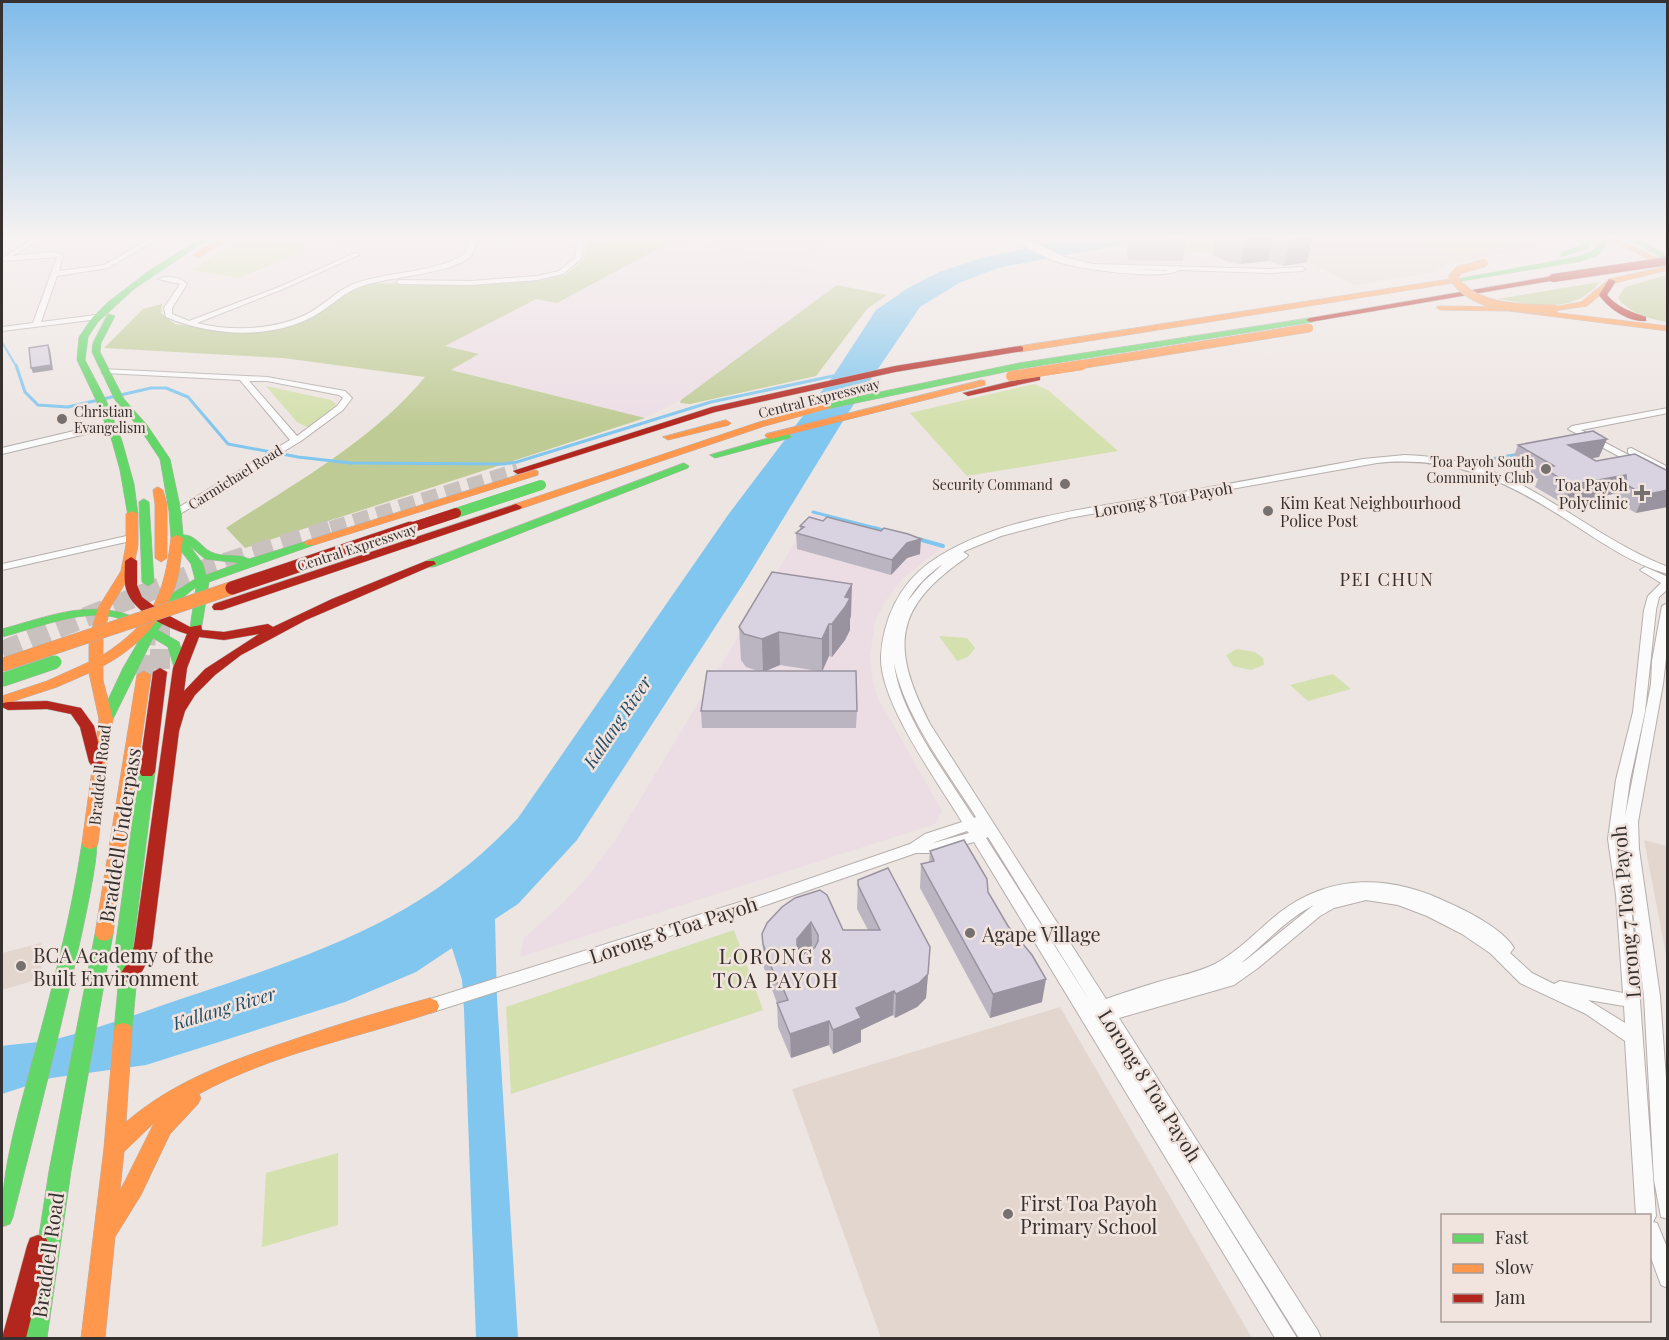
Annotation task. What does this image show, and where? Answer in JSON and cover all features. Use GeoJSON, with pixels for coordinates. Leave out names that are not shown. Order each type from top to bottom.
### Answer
{"type":"FeatureCollection","features":[{"type":"Feature","properties":{"kind":"main road"},"geometry":{"type":"LineString","coordinates":[[117,300],[96,317],[84,336],[80,354],[82,365],[94,384],[109,398],[151,462],[161,504],[158,616]]}},
{"type":"Feature","properties":{"kind":"main road","name":"Braddell Road"},"geometry":{"type":"LineString","coordinates":[[2,1216],[50,1032],[89,857],[106,719],[100,704],[95,667],[95,641],[103,612],[124,577],[130,558],[132,511],[126,476],[112,425],[105,371],[96,352],[100,334],[106,322],[119,307],[130,300]]}},
{"type":"Feature","properties":{"kind":"main road"},"geometry":{"type":"LineString","coordinates":[[518,471],[712,410],[794,392],[900,378],[1336,300]]}},
{"type":"Feature","properties":{"kind":"main road","name":"Central Expressway"},"geometry":{"type":"LineString","coordinates":[[2,665],[726,423],[778,408],[900,378],[1380,300]]}},
{"type":"Feature","properties":{"kind":"main road","name":"Central Expressway"},"geometry":{"type":"LineString","coordinates":[[2,680],[675,454],[766,433],[900,378],[977,372],[1334,316],[1413,300]]}},
{"type":"Feature","properties":{"kind":"main road"},"geometry":{"type":"LineString","coordinates":[[1486,300],[1542,309],[1565,308],[1584,304],[1588,300]]}},
{"type":"Feature","properties":{"kind":"main road"},"geometry":{"type":"LineString","coordinates":[[1608,300],[1615,307],[1640,318],[1668,324]]}},
{"type":"Feature","properties":{"kind":"main road"},"geometry":{"type":"LineString","coordinates":[[923,399],[1005,377],[1437,308],[1509,309],[1668,331]]}},
{"type":"Feature","properties":{"kind":"main road"},"geometry":{"type":"LineString","coordinates":[[1403,313],[1443,310],[1488,311],[1668,331]]}},
{"type":"Feature","properties":{"kind":"main road"},"geometry":{"type":"LineString","coordinates":[[171,733],[181,704],[197,683],[235,655],[303,618],[497,535],[704,459],[766,433],[923,399],[1080,370],[1142,353],[1161,345],[1223,332]]}},
{"type":"Feature","properties":{"kind":"main road"},"geometry":{"type":"LineString","coordinates":[[106,719],[118,687],[148,629],[181,591],[202,579],[258,559],[794,392]]}},
{"type":"Feature","properties":{"kind":"main road","name":"Braddell Road"},"geometry":{"type":"LineString","coordinates":[[109,398],[144,427],[165,459],[176,526],[197,564],[202,579]]}},
{"type":"Feature","properties":{"kind":"main road"},"geometry":{"type":"LineString","coordinates":[[586,456],[726,423]]}},
{"type":"Feature","properties":{"kind":"main road"},"geometry":{"type":"LineString","coordinates":[[176,526],[190,543],[209,556],[232,560],[258,559]]}},
{"type":"Feature","properties":{"kind":"main road"},"geometry":{"type":"LineString","coordinates":[[136,598],[156,595],[176,526]]}},
{"type":"Feature","properties":{"kind":"main road"},"geometry":{"type":"LineString","coordinates":[[130,558],[136,598],[158,616],[182,631],[195,635],[224,638],[303,618]]}},
{"type":"Feature","properties":{"kind":"main road"},"geometry":{"type":"LineString","coordinates":[[2,631],[85,604],[109,591],[124,577]]}},
{"type":"Feature","properties":{"kind":"main road"},"geometry":{"type":"LineString","coordinates":[[93,1338],[114,1148],[128,976],[138,962],[143,946],[158,854],[180,668],[195,635],[201,605],[202,579]]}},
{"type":"Feature","properties":{"kind":"main road"},"geometry":{"type":"LineString","coordinates":[[2,631],[69,617],[103,612],[117,614],[174,645],[180,668]]}},
{"type":"Feature","properties":{"kind":"main road"},"geometry":{"type":"LineString","coordinates":[[2,703],[95,667],[148,629]]}},
{"type":"Feature","properties":{"kind":"main road","name":"Braddell Underpass"},"geometry":{"type":"LineString","coordinates":[[128,976],[124,949],[160,672]]}},
{"type":"Feature","properties":{"kind":"main road","name":"Braddell Underpass"},"geometry":{"type":"LineString","coordinates":[[60,1171],[104,935],[144,675]]}},
{"type":"Feature","properties":{"kind":"main road"},"geometry":{"type":"LineString","coordinates":[[2,703],[56,706],[78,713],[85,720],[99,771]]}},
{"type":"Feature","properties":{"kind":"main road"},"geometry":{"type":"LineString","coordinates":[[114,1148],[151,1110],[188,1086],[226,1069],[388,1016],[438,1004]]}},
{"type":"Feature","properties":{"kind":"main road"},"geometry":{"type":"LineString","coordinates":[[105,1235],[137,1181],[150,1148],[165,1121],[194,1095],[285,1050]]}},
{"type":"Feature","properties":{"kind":"main road"},"geometry":{"type":"LineString","coordinates":[[15,1338],[24,1294],[60,1171]]}},
{"type":"Feature","properties":{"kind":"main road","name":"Braddell Road"},"geometry":{"type":"LineString","coordinates":[[35,1338],[60,1171]]}},
{"type":"Feature","properties":{"kind":"street"},"geometry":{"type":"LineString","coordinates":[[36,325],[45,300]]}},
{"type":"Feature","properties":{"kind":"street"},"geometry":{"type":"LineString","coordinates":[[174,300],[168,308],[169,315],[188,323],[240,329],[272,327],[295,322],[313,314],[332,300]]}},
{"type":"Feature","properties":{"kind":"street"},"geometry":{"type":"LineString","coordinates":[[188,323],[250,300]]}},
{"type":"Feature","properties":{"kind":"street"},"geometry":{"type":"LineString","coordinates":[[2,330],[96,317]]}},
{"type":"Feature","properties":{"kind":"street","name":"Carmichael Road"},"geometry":{"type":"LineString","coordinates":[[105,371],[267,378],[346,395],[348,398],[344,405],[270,456],[176,526]]}},
{"type":"Feature","properties":{"kind":"street","name":"Carmichael Road"},"geometry":{"type":"LineString","coordinates":[[242,377],[295,440]]}},
{"type":"Feature","properties":{"kind":"street"},"geometry":{"type":"LineString","coordinates":[[1583,430],[1668,410]]}},
{"type":"Feature","properties":{"kind":"street"},"geometry":{"type":"LineString","coordinates":[[1583,430],[1594,431],[1668,417]]}},
{"type":"Feature","properties":{"kind":"street"},"geometry":{"type":"LineString","coordinates":[[2,451],[112,425]]}},
{"type":"Feature","properties":{"kind":"street"},"geometry":{"type":"LineString","coordinates":[[1583,430],[1668,479]]}},
{"type":"Feature","properties":{"kind":"street"},"geometry":{"type":"LineString","coordinates":[[1594,431],[1668,471]]}},
{"type":"Feature","properties":{"kind":"street","name":"Lorong 8 Toa Payoh"},"geometry":{"type":"LineString","coordinates":[[1287,1338],[1096,1014],[980,828],[915,734],[899,703],[888,670],[889,628],[897,609],[914,585],[945,558],[992,534],[1093,511],[1386,458],[1408,458],[1458,464],[1509,482],[1631,557],[1668,571]]}},
{"type":"Feature","properties":{"kind":"street","name":"Lorong 8 Toa Payoh"},"geometry":{"type":"LineString","coordinates":[[980,828],[906,688],[899,658],[898,637],[902,622],[920,594],[934,578],[958,559],[985,544],[1016,534],[1089,518],[1372,466],[1412,463],[1459,469],[1499,483],[1665,584]]}},
{"type":"Feature","properties":{"kind":"street"},"geometry":{"type":"LineString","coordinates":[[2,567],[131,538]]}},
{"type":"Feature","properties":{"kind":"street","name":"Lorong 7 Toa Payoh"},"geometry":{"type":"LineString","coordinates":[[1646,1214],[1632,1001],[1623,895],[1615,839],[1621,790],[1638,712],[1650,610],[1665,584]]}},
{"type":"Feature","properties":{"kind":"street","name":"Lorong 7 Toa Payoh"},"geometry":{"type":"LineString","coordinates":[[1668,606],[1658,661],[1657,684],[1631,822],[1632,849],[1652,996],[1662,1168],[1668,1210]]}},
{"type":"Feature","properties":{"kind":"street","name":"Lorong 8 Toa Payoh"},"geometry":{"type":"LineString","coordinates":[[438,1004],[915,848],[935,848],[980,828]]}},
{"type":"Feature","properties":{"kind":"street"},"geometry":{"type":"LineString","coordinates":[[1096,1014],[1205,976],[1228,964],[1305,903],[1349,886],[1368,885],[1415,894],[1468,920],[1504,946],[1540,981],[1568,990],[1632,1001]]}},
{"type":"Feature","properties":{"kind":"street"},"geometry":{"type":"LineString","coordinates":[[1096,1014],[1228,980],[1330,903],[1366,894],[1400,900],[1432,912],[1467,930],[1496,949],[1526,978],[1592,1009],[1635,1039]]}},
{"type":"Feature","properties":{"kind":"street","name":"Lorong 8 Toa Payoh"},"geometry":{"type":"LineString","coordinates":[[1096,1014],[1311,1338]]}},
{"type":"Feature","properties":{"kind":"street"},"geometry":{"type":"LineString","coordinates":[[1651,1233],[1668,1278]]}},
{"type":"Feature","properties":{"kind":"shaded area"},"geometry":{"type":"Polygon","coordinates":[[[535,300],[557,303],[563,300],[818,300],[681,400],[645,418],[450,369],[478,354],[445,346],[535,300]]]}},
{"type":"Feature","properties":{"kind":"shaded area"},"geometry":{"type":"Polygon","coordinates":[[[812,514],[941,548],[902,579],[884,603],[875,622],[870,655],[873,683],[879,700],[942,811],[935,824],[520,957],[524,938],[563,903],[588,876],[615,841],[812,514]]]}},
{"type":"Feature","properties":{"kind":"shaded area"},"geometry":{"type":"Polygon","coordinates":[[[1644,840],[1667,846],[1667,960],[1644,840]]]}},
{"type":"Feature","properties":{"kind":"shaded area","name":"BCA Academy of the Built Environment"},"geometry":{"type":"Polygon","coordinates":[[[41,943],[42,978],[2,990],[2,953],[41,943]]]}},
{"type":"Feature","properties":{"kind":"shaded area","name":"First Toa Payoh Primary School"},"geometry":{"type":"Polygon","coordinates":[[[1060,1007],[1252,1338],[881,1338],[792,1089],[1060,1007]]]}},
{"type":"Feature","properties":{"kind":"green space"},"geometry":{"type":"Polygon","coordinates":[[[337,300],[535,300],[445,346],[479,354],[451,370],[645,418],[245,548],[226,528],[357,441],[404,400],[425,377],[283,358],[104,348],[143,309],[162,304],[161,313],[175,324],[230,331],[268,330],[312,318],[337,300]]]}},
{"type":"Feature","properties":{"kind":"green space"},"geometry":{"type":"Polygon","coordinates":[[[539,300],[563,300],[557,303],[539,300]]]}},
{"type":"Feature","properties":{"kind":"green space"},"geometry":{"type":"Polygon","coordinates":[[[817,300],[881,300],[867,309],[816,376],[690,404],[680,403],[817,300]]]}},
{"type":"Feature","properties":{"kind":"green space"},"geometry":{"type":"Polygon","coordinates":[[[1501,300],[1578,300],[1565,304],[1538,305],[1501,300]]]}},
{"type":"Feature","properties":{"kind":"green space"},"geometry":{"type":"Polygon","coordinates":[[[1620,300],[1667,300],[1667,322],[1640,314],[1620,300]]]}},
{"type":"Feature","properties":{"kind":"green space"},"geometry":{"type":"Polygon","coordinates":[[[1034,384],[1048,390],[1118,451],[967,476],[910,413],[1034,384]]]}},
{"type":"Feature","properties":{"kind":"green space"},"geometry":{"type":"Polygon","coordinates":[[[266,386],[331,400],[336,404],[331,412],[309,428],[297,422],[266,386]]]}},
{"type":"Feature","properties":{"kind":"green space"},"geometry":{"type":"Polygon","coordinates":[[[939,636],[967,638],[975,648],[968,657],[957,661],[939,636]]]}},
{"type":"Feature","properties":{"kind":"green space"},"geometry":{"type":"Polygon","coordinates":[[[1237,649],[1255,652],[1263,658],[1264,665],[1251,670],[1233,666],[1226,655],[1237,649]]]}},
{"type":"Feature","properties":{"kind":"green space"},"geometry":{"type":"Polygon","coordinates":[[[1333,674],[1351,689],[1308,701],[1290,685],[1333,674]]]}},
{"type":"Feature","properties":{"kind":"green space"},"geometry":{"type":"Polygon","coordinates":[[[734,930],[763,1010],[511,1094],[506,1007],[734,930]]]}},
{"type":"Feature","properties":{"kind":"green space"},"geometry":{"type":"Polygon","coordinates":[[[338,1153],[338,1225],[262,1247],[266,1173],[338,1153]]]}},
{"type":"Feature","properties":{"kind":"water","name":"Kallang River"},"geometry":{"type":"Polygon","coordinates":[[[891,300],[932,300],[920,307],[846,416],[745,581],[577,840],[518,904],[495,919],[497,999],[518,1338],[476,1338],[464,1010],[462,980],[452,948],[416,972],[345,1002],[146,1065],[51,1078],[2,1094],[2,1046],[46,1041],[78,1033],[289,962],[371,927],[409,906],[447,881],[483,852],[518,818],[728,515],[833,376],[876,310],[891,300]]]}},
{"type":"Feature","properties":{"kind":"building"},"geometry":{"type":"Polygon","coordinates":[[[48,345],[51,365],[31,368],[29,348],[48,345]]]}},
{"type":"Feature","properties":{"kind":"building"},"geometry":{"type":"Polygon","coordinates":[[[1593,431],[1607,439],[1568,445],[1596,461],[1635,454],[1668,471],[1668,490],[1644,495],[1627,485],[1626,475],[1571,485],[1543,468],[1554,466],[1518,445],[1593,431]]]}},
{"type":"Feature","properties":{"kind":"building"},"geometry":{"type":"Polygon","coordinates":[[[809,517],[823,521],[827,517],[881,531],[884,528],[921,539],[907,543],[892,560],[796,533],[804,527],[800,526],[809,517]]]}},
{"type":"Feature","properties":{"kind":"building"},"geometry":{"type":"Polygon","coordinates":[[[772,572],[852,584],[845,597],[850,598],[832,624],[829,624],[822,639],[779,632],[762,639],[744,634],[739,627],[772,572]]]}},
{"type":"Feature","properties":{"kind":"building"},"geometry":{"type":"Polygon","coordinates":[[[707,671],[856,671],[857,711],[701,711],[707,671]]]}},
{"type":"Feature","properties":{"kind":"building","name":"Agape Village"},"geometry":{"type":"Polygon","coordinates":[[[964,840],[987,879],[988,892],[1008,926],[1032,955],[1046,979],[993,994],[921,864],[934,861],[930,851],[964,840]]]}},
{"type":"Feature","properties":{"kind":"building"},"geometry":{"type":"Polygon","coordinates":[[[888,868],[930,947],[928,974],[919,983],[896,994],[894,991],[856,1008],[861,1018],[833,1030],[829,1021],[790,1034],[777,1003],[788,1000],[781,984],[778,985],[763,944],[762,934],[767,923],[782,907],[795,898],[820,890],[827,895],[843,930],[880,930],[858,885],[858,880],[888,868]],[[811,922],[797,939],[803,959],[815,947],[818,935],[811,922]]]}},
{"type":"Feature","properties":{"kind":"waterway"},"geometry":{"type":"LineString","coordinates":[[2,342],[16,366]]}},
{"type":"Feature","properties":{"kind":"waterway"},"geometry":{"type":"LineString","coordinates":[[16,365],[25,392],[38,405],[68,407],[151,388],[166,388],[188,397],[228,444],[298,457],[351,463],[504,464],[517,462],[711,402],[833,376]]}},
{"type":"Feature","properties":{"kind":"waterway"},"geometry":{"type":"LineString","coordinates":[[1475,462],[1519,454]]}},
{"type":"Feature","properties":{"kind":"waterway"},"geometry":{"type":"LineString","coordinates":[[813,512],[879,529]]}},
{"type":"Feature","properties":{"kind":"waterway"},"geometry":{"type":"LineString","coordinates":[[874,528],[885,531]]}},
{"type":"Feature","properties":{"kind":"waterway"},"geometry":{"type":"LineString","coordinates":[[918,539],[943,546]]}},
{"type":"Feature","properties":{"kind":"tunnel"},"geometry":{"type":"LineString","coordinates":[[331,529],[518,471]]}},
{"type":"Feature","properties":{"kind":"tunnel"},"geometry":{"type":"LineString","coordinates":[[2,651],[205,569],[336,528]]}},
{"type":"Feature","properties":{"kind":"tunnel"},"geometry":{"type":"LineString","coordinates":[[160,619],[160,672]]}},
{"type":"Feature","properties":{"kind":"tunnel"},"geometry":{"type":"LineString","coordinates":[[144,675],[146,631]]}},
{"type":"Feature","properties":{"kind":"traffic: fast"},"geometry":{"type":"LineString","coordinates":[[115,300],[95,320],[84,337],[80,354],[117,441],[129,484],[132,514]]}},
{"type":"Feature","properties":{"kind":"traffic: fast"},"geometry":{"type":"LineString","coordinates":[[111,316],[97,343],[96,352],[120,400],[144,427],[165,459],[175,511],[177,538],[197,564],[203,584],[196,628]]}},
{"type":"Feature","properties":{"kind":"traffic: fast"},"geometry":{"type":"LineString","coordinates":[[827,406],[1019,366],[1310,320]]}},
{"type":"Feature","properties":{"kind":"traffic: fast"},"geometry":{"type":"LineString","coordinates":[[715,455],[786,436]]}},
{"type":"Feature","properties":{"kind":"traffic: fast"},"geometry":{"type":"LineString","coordinates":[[430,564],[684,466]]}},
{"type":"Feature","properties":{"kind":"traffic: fast"},"geometry":{"type":"LineString","coordinates":[[456,513],[541,485]]}},
{"type":"Feature","properties":{"kind":"traffic: fast"},"geometry":{"type":"LineString","coordinates":[[144,502],[148,582]]}},
{"type":"Feature","properties":{"kind":"traffic: fast"},"geometry":{"type":"LineString","coordinates":[[186,538],[209,556],[244,560]]}},
{"type":"Feature","properties":{"kind":"traffic: fast"},"geometry":{"type":"LineString","coordinates":[[106,719],[141,647],[177,596],[195,583],[310,543]]}},
{"type":"Feature","properties":{"kind":"traffic: fast"},"geometry":{"type":"LineString","coordinates":[[2,633],[73,615],[112,613],[136,622],[174,645],[180,668]]}},
{"type":"Feature","properties":{"kind":"traffic: fast"},"geometry":{"type":"LineString","coordinates":[[2,680],[55,662]]}},
{"type":"Feature","properties":{"kind":"traffic: fast"},"geometry":{"type":"LineString","coordinates":[[123,1031],[128,976],[124,949],[147,772]]}},
{"type":"Feature","properties":{"kind":"traffic: fast"},"geometry":{"type":"LineString","coordinates":[[2,1217],[50,1032],[86,871],[90,843]]}},
{"type":"Feature","properties":{"kind":"traffic: fast"},"geometry":{"type":"LineString","coordinates":[[35,1338],[60,1171],[104,934]]}},
{"type":"Feature","properties":{"kind":"traffic: slow"},"geometry":{"type":"LineString","coordinates":[[1020,349],[1333,300]]}},
{"type":"Feature","properties":{"kind":"traffic: slow"},"geometry":{"type":"LineString","coordinates":[[1481,300],[1513,307],[1554,309]]}},
{"type":"Feature","properties":{"kind":"traffic: slow"},"geometry":{"type":"LineString","coordinates":[[1556,309],[1584,304],[1589,300]]}},
{"type":"Feature","properties":{"kind":"traffic: slow"},"geometry":{"type":"LineString","coordinates":[[1441,308],[1509,309],[1668,329]]}},
{"type":"Feature","properties":{"kind":"traffic: slow"},"geometry":{"type":"LineString","coordinates":[[1011,376],[1309,328]]}},
{"type":"Feature","properties":{"kind":"traffic: slow"},"geometry":{"type":"LineString","coordinates":[[770,436],[982,383]]}},
{"type":"Feature","properties":{"kind":"traffic: slow"},"geometry":{"type":"LineString","coordinates":[[516,507],[762,424],[827,406]]}},
{"type":"Feature","properties":{"kind":"traffic: slow"},"geometry":{"type":"LineString","coordinates":[[668,437],[726,423]]}},
{"type":"Feature","properties":{"kind":"traffic: slow"},"geometry":{"type":"LineString","coordinates":[[310,543],[534,473]]}},
{"type":"Feature","properties":{"kind":"traffic: slow"},"geometry":{"type":"LineString","coordinates":[[158,490],[161,504],[161,558]]}},
{"type":"Feature","properties":{"kind":"traffic: slow"},"geometry":{"type":"LineString","coordinates":[[90,843],[106,719],[96,680],[96,639],[104,608],[127,571],[132,545],[132,514]]}},
{"type":"Feature","properties":{"kind":"traffic: slow"},"geometry":{"type":"LineString","coordinates":[[2,701],[52,684],[101,662],[124,647],[143,630],[159,609],[170,584],[177,538]]}},
{"type":"Feature","properties":{"kind":"traffic: slow"},"geometry":{"type":"LineString","coordinates":[[2,665],[232,588]]}},
{"type":"Feature","properties":{"kind":"traffic: slow"},"geometry":{"type":"LineString","coordinates":[[104,934],[144,675]]}},
{"type":"Feature","properties":{"kind":"traffic: slow"},"geometry":{"type":"LineString","coordinates":[[114,1148],[134,1127],[155,1110],[222,1073],[348,1030],[430,1006]]}},
{"type":"Feature","properties":{"kind":"traffic: slow"},"geometry":{"type":"LineString","coordinates":[[93,1338],[114,1148],[123,1031]]}},
{"type":"Feature","properties":{"kind":"traffic: slow"},"geometry":{"type":"LineString","coordinates":[[108,1229],[133,1188],[163,1127],[191,1098]]}},
{"type":"Feature","properties":{"kind":"traffic: jam"},"geometry":{"type":"LineString","coordinates":[[1310,320],[1428,300]]}},
{"type":"Feature","properties":{"kind":"traffic: jam"},"geometry":{"type":"LineString","coordinates":[[1607,300],[1621,310],[1643,319]]}},
{"type":"Feature","properties":{"kind":"traffic: jam"},"geometry":{"type":"LineString","coordinates":[[518,471],[712,410],[895,369],[1020,349]]}},
{"type":"Feature","properties":{"kind":"traffic: jam"},"geometry":{"type":"LineString","coordinates":[[968,393],[1037,378]]}},
{"type":"Feature","properties":{"kind":"traffic: jam"},"geometry":{"type":"LineString","coordinates":[[218,607],[516,507]]}},
{"type":"Feature","properties":{"kind":"traffic: jam"},"geometry":{"type":"LineString","coordinates":[[232,588],[456,513]]}},
{"type":"Feature","properties":{"kind":"traffic: jam"},"geometry":{"type":"LineString","coordinates":[[131,561],[131,585],[136,598],[140,603],[172,623],[199,633],[224,636],[268,628]]}},
{"type":"Feature","properties":{"kind":"traffic: jam"},"geometry":{"type":"LineString","coordinates":[[171,733],[178,711],[190,692],[210,672],[236,653],[302,618],[430,564]]}},
{"type":"Feature","properties":{"kind":"traffic: jam"},"geometry":{"type":"LineString","coordinates":[[128,976],[138,962],[143,946],[180,668],[196,628]]}},
{"type":"Feature","properties":{"kind":"traffic: jam"},"geometry":{"type":"LineString","coordinates":[[147,772],[160,672]]}},
{"type":"Feature","properties":{"kind":"traffic: jam"},"geometry":{"type":"LineString","coordinates":[[8,706],[47,705],[76,711],[87,726],[96,762]]}},
{"type":"Feature","properties":{"kind":"traffic: jam"},"geometry":{"type":"LineString","coordinates":[[14,1338],[38,1246]]}},
{"type":"Feature","properties":{"kind":"place","name":"Christian Evangelism"},"geometry":{"type":"Point","coordinates":[62,419]}},
{"type":"Feature","properties":{"kind":"place","name":"Toa Payoh South Community Club"},"geometry":{"type":"Point","coordinates":[1546,469]}},
{"type":"Feature","properties":{"kind":"place","name":"Security Command"},"geometry":{"type":"Point","coordinates":[1065,484]}},
{"type":"Feature","properties":{"kind":"place","name":"Toa Payoh Polyclinic"},"geometry":{"type":"Point","coordinates":[1642,493]}},
{"type":"Feature","properties":{"kind":"place","name":"Kim Keat Neighbourhood Police Post"},"geometry":{"type":"Point","coordinates":[1268,511]}},
{"type":"Feature","properties":{"kind":"place","name":"Agape Village"},"geometry":{"type":"Point","coordinates":[970,933]}},
{"type":"Feature","properties":{"kind":"place","name":"BCA Academy of the Built Environment"},"geometry":{"type":"Point","coordinates":[21,966]}},
{"type":"Feature","properties":{"kind":"place","name":"First Toa Payoh Primary School"},"geometry":{"type":"Point","coordinates":[1008,1214]}},
{"type":"Feature","properties":{"kind":"district","name":"PEI CHUN"},"geometry":{"type":"Point","coordinates":[1387,579]}},
{"type":"Feature","properties":{"kind":"district","name":"LORONG 8 TOA PAYOH"},"geometry":{"type":"Point","coordinates":[776,967]}}]}
